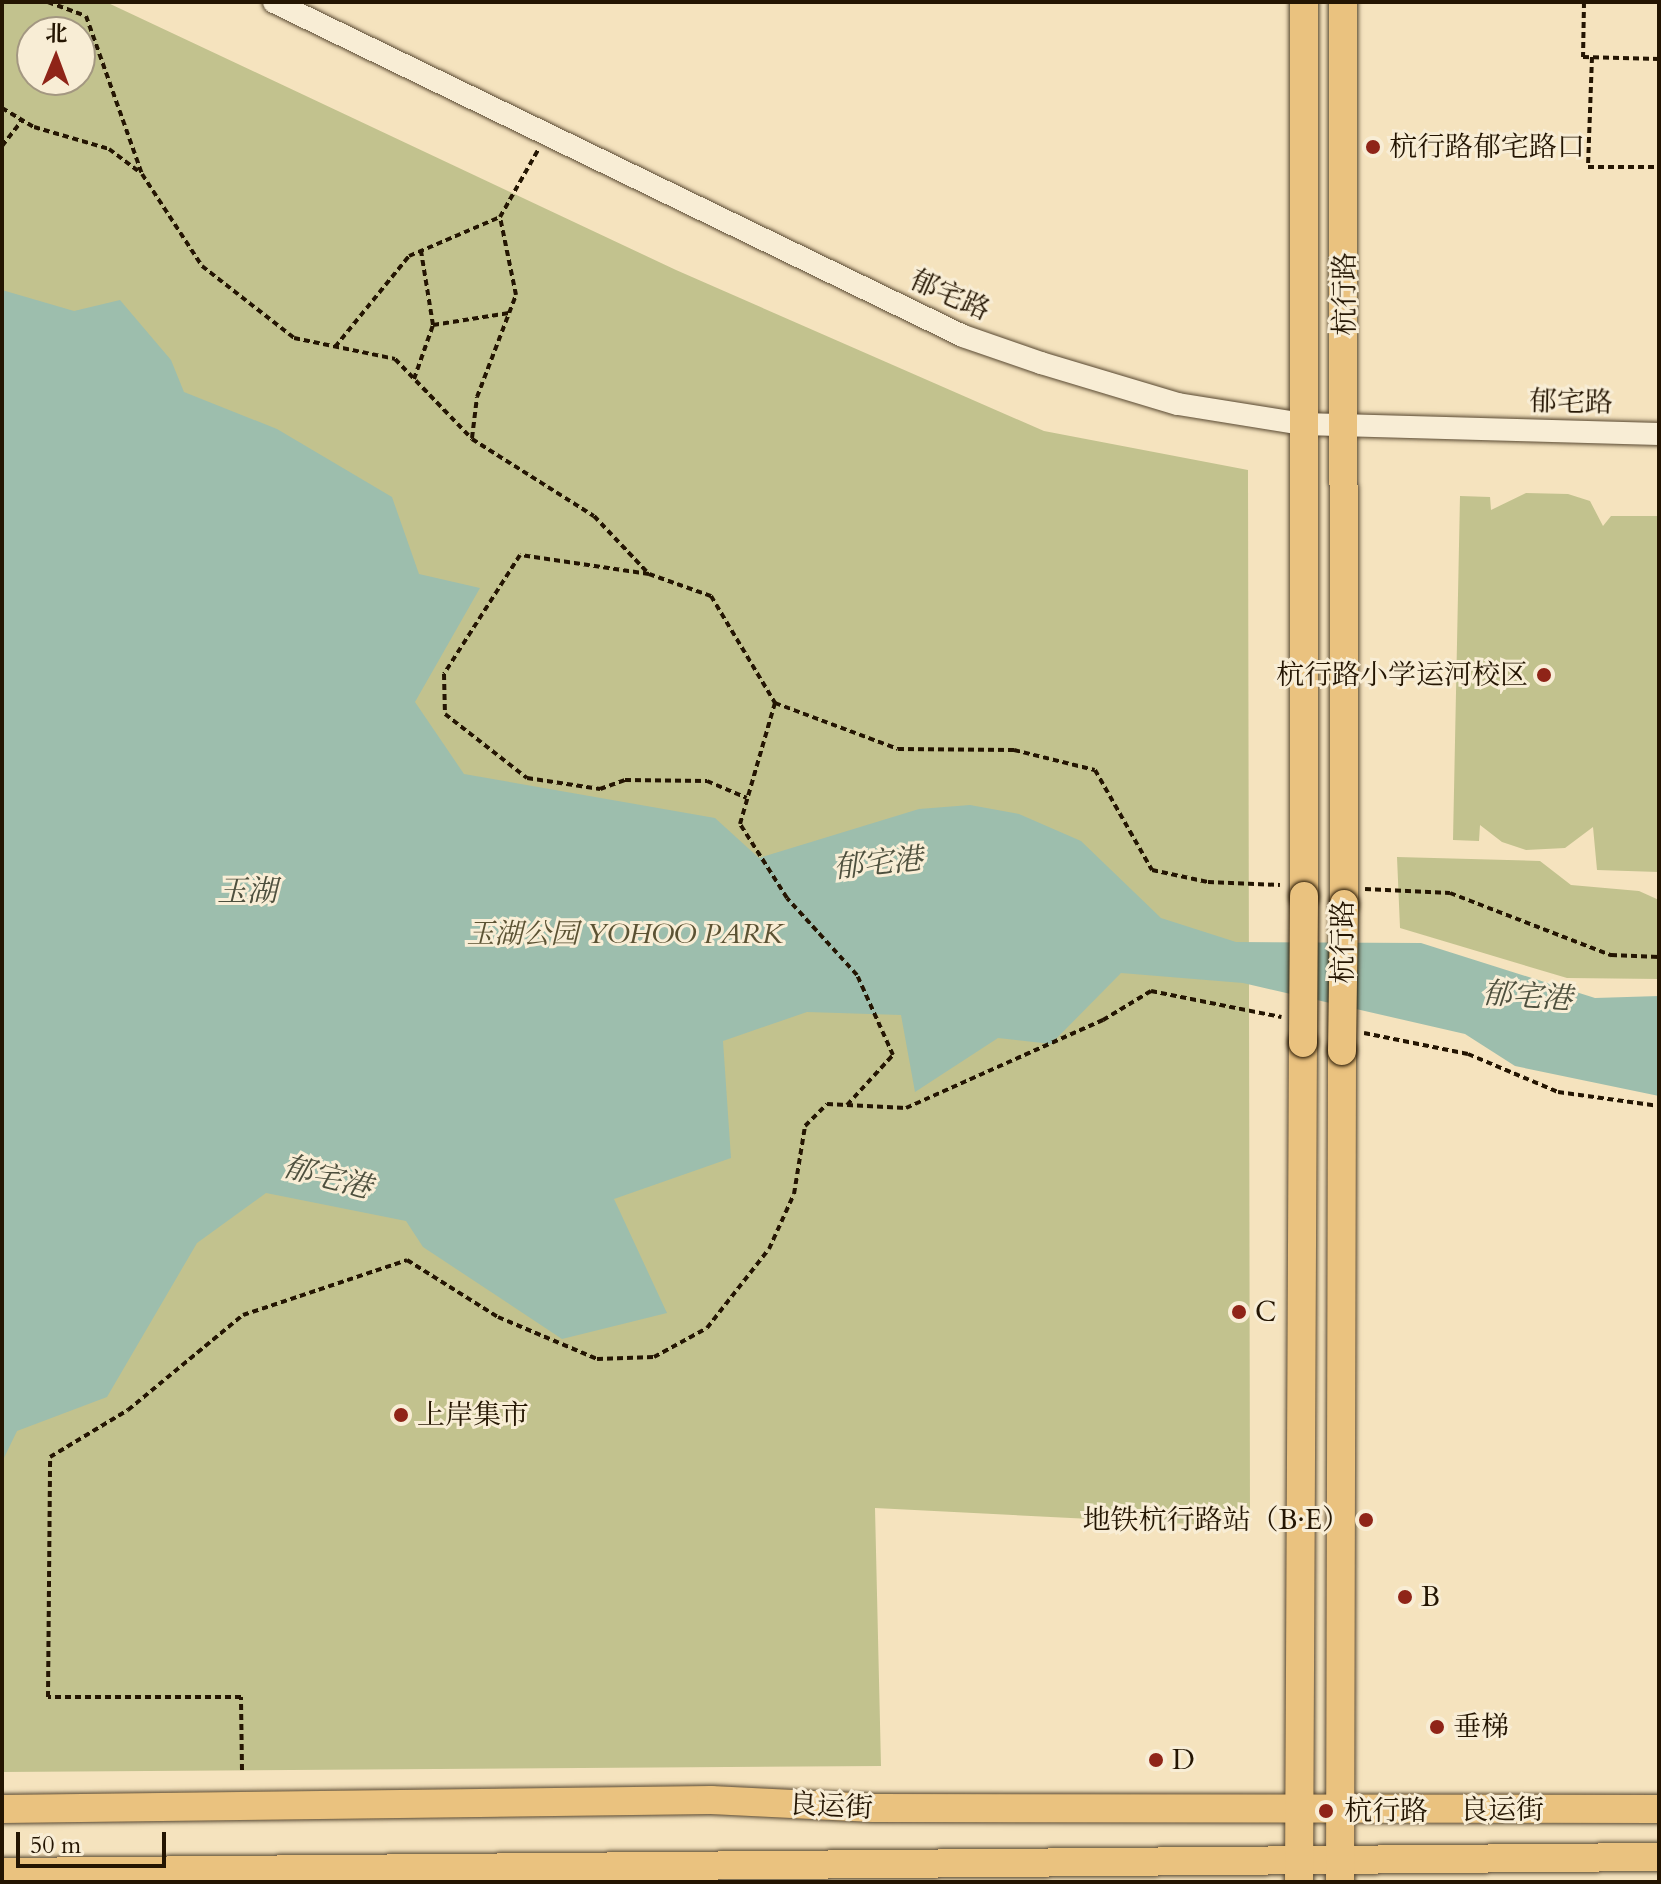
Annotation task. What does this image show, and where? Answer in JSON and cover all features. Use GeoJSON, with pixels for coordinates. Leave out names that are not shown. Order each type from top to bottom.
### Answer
{"type":"FeatureCollection","features":[{"type":"Feature","properties":{"kind":"main road","name":"杭行路"},"geometry":{"type":"LineString","coordinates":[[1299,1870],[1304,2]]}},
{"type":"Feature","properties":{"kind":"main road","name":"杭行路"},"geometry":{"type":"LineString","coordinates":[[1340,1872],[1346,427],[1343,2]]}},
{"type":"Feature","properties":{"kind":"main road","name":"良运街"},"geometry":{"type":"LineString","coordinates":[[2,1809],[711,1800],[874,1808],[1223,1805],[1300,1811],[1659,1809]]}},
{"type":"Feature","properties":{"kind":"main road","name":"良运街"},"geometry":{"type":"LineString","coordinates":[[2,1872],[515,1875],[1340,1872],[1659,1857]]}},
{"type":"Feature","properties":{"kind":"street","name":"郁宅路"},"geometry":{"type":"LineString","coordinates":[[274,2],[545,137],[963,336],[1178,404],[1303,424],[1346,427],[1659,434]]}},
{"type":"Feature","properties":{"kind":"path"},"geometry":{"type":"LineString","coordinates":[[48,2],[86,16],[142,174],[202,266],[294,338],[395,359],[472,439],[594,516],[649,574]]}},
{"type":"Feature","properties":{"kind":"path"},"geometry":{"type":"LineString","coordinates":[[1584,2],[1583,57],[1659,59]]}},
{"type":"Feature","properties":{"kind":"path"},"geometry":{"type":"LineString","coordinates":[[1592,57],[1588,167],[1659,167]]}},
{"type":"Feature","properties":{"kind":"path"},"geometry":{"type":"LineString","coordinates":[[2,108],[22,120],[109,149],[142,174]]}},
{"type":"Feature","properties":{"kind":"path"},"geometry":{"type":"LineString","coordinates":[[2,146],[22,120]]}},
{"type":"Feature","properties":{"kind":"path"},"geometry":{"type":"LineString","coordinates":[[335,347],[409,256],[500,217],[545,137]]}},
{"type":"Feature","properties":{"kind":"path"},"geometry":{"type":"LineString","coordinates":[[472,439],[477,397],[516,295],[500,217]]}},
{"type":"Feature","properties":{"kind":"path"},"geometry":{"type":"LineString","coordinates":[[414,379],[433,325],[421,251]]}},
{"type":"Feature","properties":{"kind":"path"},"geometry":{"type":"LineString","coordinates":[[433,325],[509,313]]}},
{"type":"Feature","properties":{"kind":"path"},"geometry":{"type":"LineString","coordinates":[[747,798],[707,781],[625,780],[600,789],[527,778],[445,714],[444,674],[520,555],[649,574],[711,596],[775,703],[898,749],[1014,750],[1095,770],[1152,870],[1208,882],[1304,891]]}},
{"type":"Feature","properties":{"kind":"path"},"geometry":{"type":"LineString","coordinates":[[775,703],[740,824],[787,898],[857,975],[893,1055],[847,1105]]}},
{"type":"Feature","properties":{"kind":"path"},"geometry":{"type":"LineString","coordinates":[[1344,896],[1450,893],[1611,955],[1659,957]]}},
{"type":"Feature","properties":{"kind":"path"},"geometry":{"type":"LineString","coordinates":[[242,1770],[241,1697],[48,1697],[50,1457],[128,1410],[243,1315],[407,1260],[498,1317],[597,1359],[654,1357],[707,1328],[769,1249],[794,1194],[805,1126],[827,1104],[906,1108],[1103,1020],[1151,991],[1287,1018]]}},
{"type":"Feature","properties":{"kind":"path"},"geometry":{"type":"LineString","coordinates":[[1345,1040],[1468,1054],[1558,1092],[1659,1106]]}},
{"type":"Feature","properties":{"kind":"green space","name":"玉湖公园 YOHOO PARK"},"geometry":{"type":"Polygon","coordinates":[[[2,2],[106,2],[676,270],[1044,431],[1248,470],[1250,1527],[875,1508],[881,1766],[2,1772],[2,2]]]}},
{"type":"Feature","properties":{"kind":"green space","name":"杭行路小学运河校区"},"geometry":{"type":"Polygon","coordinates":[[[1526,493],[1568,494],[1590,501],[1603,526],[1611,516],[1659,516],[1659,872],[1597,870],[1593,827],[1565,848],[1526,850],[1502,842],[1480,825],[1479,841],[1453,840],[1460,496],[1490,497],[1491,510],[1526,493]]]}},
{"type":"Feature","properties":{"kind":"green space"},"geometry":{"type":"Polygon","coordinates":[[[1397,857],[1540,861],[1571,885],[1639,891],[1659,900],[1659,979],[1567,978],[1400,928],[1397,857]]]}},
{"type":"Feature","properties":{"kind":"water","name":"玉湖"},"geometry":{"type":"Polygon","coordinates":[[[2,290],[74,311],[120,300],[171,360],[184,392],[277,429],[392,497],[419,574],[480,588],[415,702],[464,774],[715,818],[759,858],[919,809],[970,805],[1019,814],[1081,841],[1161,918],[1236,942],[1421,943],[1595,998],[1659,996],[1659,1096],[1515,1066],[1465,1034],[1243,983],[1121,973],[1051,1044],[998,1038],[915,1092],[901,1015],[807,1012],[723,1041],[731,1158],[614,1199],[667,1313],[562,1339],[423,1247],[406,1221],[266,1193],[197,1243],[107,1397],[17,1431],[2,1462],[2,290]]]}},
{"type":"Feature","properties":{"kind":"place","name":"杭行路郁宅路口"},"geometry":{"type":"Point","coordinates":[1373,147]}},
{"type":"Feature","properties":{"kind":"place","name":"杭行路小学运河校区"},"geometry":{"type":"Point","coordinates":[1544,675]}},
{"type":"Feature","properties":{"kind":"place","name":"C"},"geometry":{"type":"Point","coordinates":[1239,1312]}},
{"type":"Feature","properties":{"kind":"place","name":"上岸集市"},"geometry":{"type":"Point","coordinates":[401,1415]}},
{"type":"Feature","properties":{"kind":"place","name":"地铁杭行路站（B·E）"},"geometry":{"type":"Point","coordinates":[1366,1520]}},
{"type":"Feature","properties":{"kind":"place","name":"B"},"geometry":{"type":"Point","coordinates":[1405,1597]}},
{"type":"Feature","properties":{"kind":"place","name":"垂梯"},"geometry":{"type":"Point","coordinates":[1437,1727]}},
{"type":"Feature","properties":{"kind":"place","name":"D"},"geometry":{"type":"Point","coordinates":[1156,1760]}},
{"type":"Feature","properties":{"kind":"place","name":"杭行路"},"geometry":{"type":"Point","coordinates":[1326,1811]}},
{"type":"Feature","properties":{"kind":"water label","name":"郁宅港"},"geometry":{"type":"Point","coordinates":[878,864]}},
{"type":"Feature","properties":{"kind":"water label","name":"郁宅港"},"geometry":{"type":"Point","coordinates":[1527,997]}},
{"type":"Feature","properties":{"kind":"water label","name":"郁宅港"},"geometry":{"type":"Point","coordinates":[327,1178]}}]}
